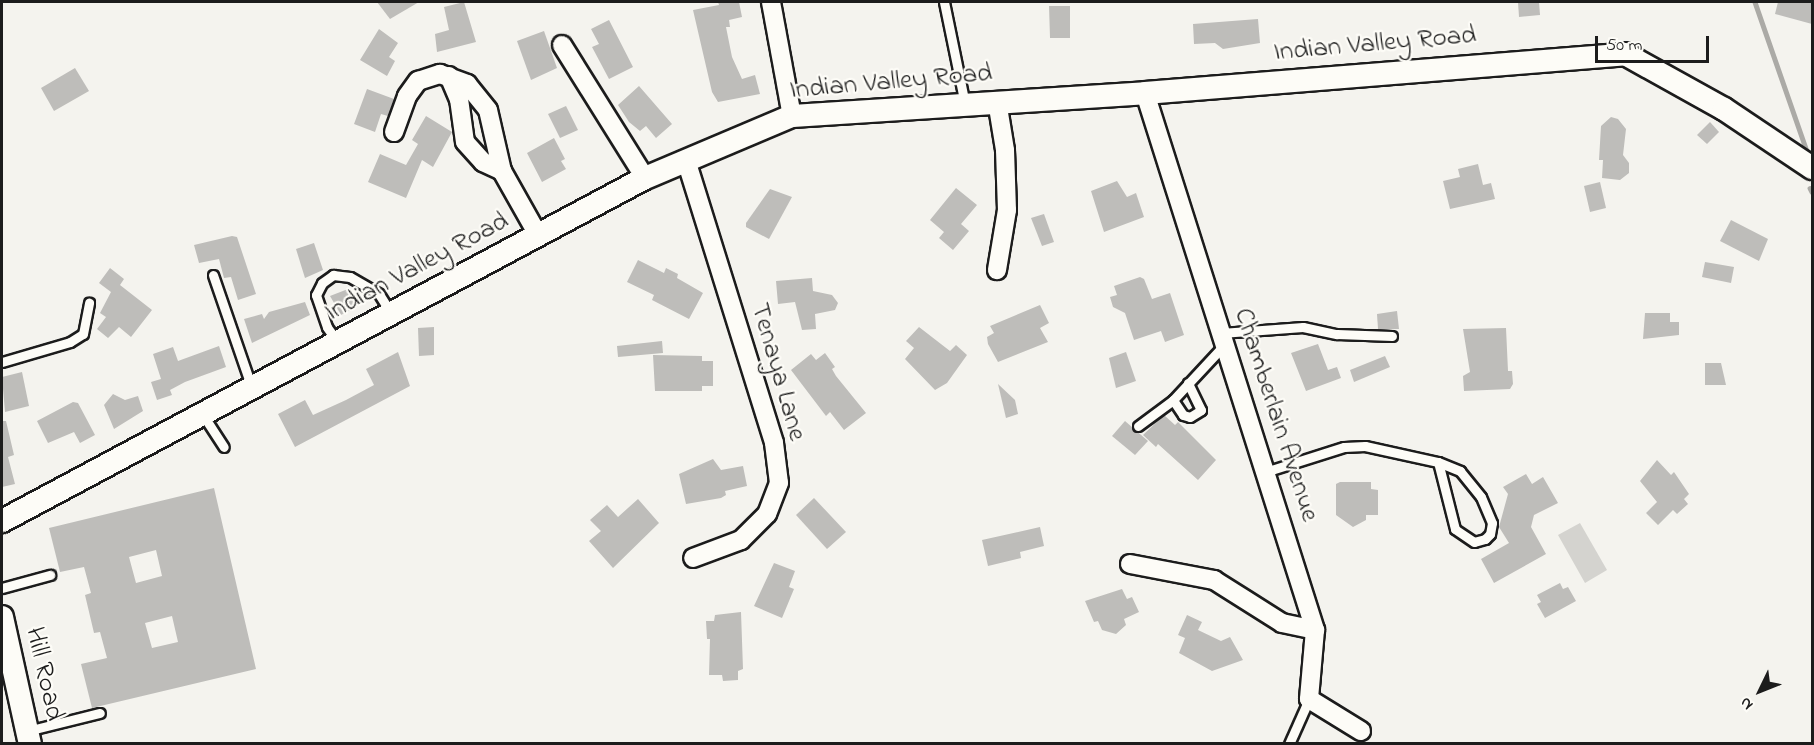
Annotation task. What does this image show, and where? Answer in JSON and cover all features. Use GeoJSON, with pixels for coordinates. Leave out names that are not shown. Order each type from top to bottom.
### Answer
{"type":"FeatureCollection","features":[{"type":"Feature","properties":{"kind":"street"},"geometry":{"type":"LineString","coordinates":[[771,2],[792,116]]}},
{"type":"Feature","properties":{"kind":"street"},"geometry":{"type":"LineString","coordinates":[[562,45],[645,178]]}},
{"type":"Feature","properties":{"kind":"street","name":"Indian Valley Road"},"geometry":{"type":"LineString","coordinates":[[2,521],[645,178],[792,116],[1145,93],[1625,54],[1724,109],[1812,168]]}},
{"type":"Feature","properties":{"kind":"street"},"geometry":{"type":"LineString","coordinates":[[394,132],[407,96],[418,81],[432,74],[449,76],[467,84],[484,104],[495,130],[502,171],[538,235]]}},
{"type":"Feature","properties":{"kind":"street"},"geometry":{"type":"LineString","coordinates":[[449,76],[459,99],[465,142],[483,162],[502,171]]}},
{"type":"Feature","properties":{"kind":"street","name":"Chamberlain Avenue"},"geometry":{"type":"LineString","coordinates":[[1145,93],[1315,630],[1309,699]]}},
{"type":"Feature","properties":{"kind":"street"},"geometry":{"type":"LineString","coordinates":[[997,101],[1005,150],[1007,210],[997,270]]}},
{"type":"Feature","properties":{"kind":"street","name":"Tenaya Lane"},"geometry":{"type":"LineString","coordinates":[[686,160],[774,442],[779,483],[766,514],[741,540],[693,558]]}},
{"type":"Feature","properties":{"kind":"street"},"geometry":{"type":"LineString","coordinates":[[1130,564],[1214,580],[1282,623],[1315,630]]}},
{"type":"Feature","properties":{"kind":"street","name":"Hill Road"},"geometry":{"type":"LineString","coordinates":[[2,617],[7,671],[29,737]]}},
{"type":"Feature","properties":{"kind":"street"},"geometry":{"type":"LineString","coordinates":[[1309,699],[1360,731]]}},
{"type":"Feature","properties":{"kind":"lane"},"geometry":{"type":"LineString","coordinates":[[944,2],[965,104]]}},
{"type":"Feature","properties":{"kind":"lane"},"geometry":{"type":"LineString","coordinates":[[213,275],[252,388]]}},
{"type":"Feature","properties":{"kind":"lane"},"geometry":{"type":"LineString","coordinates":[[338,342],[327,327],[316,296],[322,284],[333,275],[350,277],[379,294],[391,313]]}},
{"type":"Feature","properties":{"kind":"lane"},"geometry":{"type":"LineString","coordinates":[[2,362],[84,334],[89,303]]}},
{"type":"Feature","properties":{"kind":"lane"},"geometry":{"type":"LineString","coordinates":[[1138,426],[1173,400],[1223,339],[1303,327],[1337,334],[1392,336]]}},
{"type":"Feature","properties":{"kind":"lane"},"geometry":{"type":"LineString","coordinates":[[1173,400],[1183,415],[1190,417],[1201,410],[1201,404],[1188,383]]}},
{"type":"Feature","properties":{"kind":"lane"},"geometry":{"type":"LineString","coordinates":[[203,415],[224,447]]}},
{"type":"Feature","properties":{"kind":"lane"},"geometry":{"type":"LineString","coordinates":[[1265,472],[1344,447],[1365,446],[1438,462],[1460,471],[1481,497],[1492,522],[1491,534],[1485,539],[1474,542],[1455,529],[1438,462]]}},
{"type":"Feature","properties":{"kind":"lane"},"geometry":{"type":"LineString","coordinates":[[2,588],[50,574]]}},
{"type":"Feature","properties":{"kind":"lane"},"geometry":{"type":"LineString","coordinates":[[1289,744],[1309,699]]}},
{"type":"Feature","properties":{"kind":"lane"},"geometry":{"type":"LineString","coordinates":[[29,737],[100,712]]}},
{"type":"Feature","properties":{"kind":"shaded area"},"geometry":{"type":"Polygon","coordinates":[[[1580,523],[1607,570],[1585,583],[1558,535],[1580,523]]]}},
{"type":"Feature","properties":{"kind":"building"},"geometry":{"type":"Polygon","coordinates":[[[377,2],[419,2],[390,19],[377,2]]]}},
{"type":"Feature","properties":{"kind":"building"},"geometry":{"type":"Polygon","coordinates":[[[464,2],[476,42],[437,52],[435,34],[449,30],[444,7],[464,2]]]}},
{"type":"Feature","properties":{"kind":"building"},"geometry":{"type":"Polygon","coordinates":[[[718,2],[739,2],[742,17],[729,20],[730,27],[726,27],[732,57],[742,79],[755,75],[760,94],[718,102],[712,92],[693,10],[719,5],[718,2]]]}},
{"type":"Feature","properties":{"kind":"building"},"geometry":{"type":"Polygon","coordinates":[[[1518,2],[1539,2],[1540,15],[1519,17],[1518,2]]]}},
{"type":"Feature","properties":{"kind":"building"},"geometry":{"type":"Polygon","coordinates":[[[1778,2],[1812,2],[1812,24],[1775,14],[1778,2]]]}},
{"type":"Feature","properties":{"kind":"building"},"geometry":{"type":"Polygon","coordinates":[[[1049,6],[1070,6],[1070,38],[1050,38],[1049,6]]]}},
{"type":"Feature","properties":{"kind":"building"},"geometry":{"type":"Polygon","coordinates":[[[1258,19],[1260,43],[1223,49],[1215,43],[1194,44],[1193,24],[1258,19]]]}},
{"type":"Feature","properties":{"kind":"building"},"geometry":{"type":"Polygon","coordinates":[[[609,20],[633,67],[609,79],[592,47],[599,44],[591,29],[609,20]]]}},
{"type":"Feature","properties":{"kind":"building"},"geometry":{"type":"Polygon","coordinates":[[[379,29],[398,43],[389,57],[395,61],[387,76],[360,60],[379,29]]]}},
{"type":"Feature","properties":{"kind":"building"},"geometry":{"type":"Polygon","coordinates":[[[544,31],[557,68],[531,80],[517,41],[544,31]]]}},
{"type":"Feature","properties":{"kind":"building"},"geometry":{"type":"Polygon","coordinates":[[[75,68],[89,91],[54,111],[41,88],[75,68]]]}},
{"type":"Feature","properties":{"kind":"building"},"geometry":{"type":"Polygon","coordinates":[[[639,86],[672,124],[656,138],[646,126],[640,131],[629,122],[618,105],[639,86]]]}},
{"type":"Feature","properties":{"kind":"building"},"geometry":{"type":"Polygon","coordinates":[[[367,89],[394,99],[388,116],[381,114],[375,132],[354,124],[367,89]]]}},
{"type":"Feature","properties":{"kind":"building"},"geometry":{"type":"Polygon","coordinates":[[[566,106],[578,130],[560,138],[548,114],[566,106]]]}},
{"type":"Feature","properties":{"kind":"building"},"geometry":{"type":"Polygon","coordinates":[[[426,116],[452,132],[433,167],[422,160],[406,198],[368,182],[380,154],[406,165],[418,144],[412,140],[426,116]]]}},
{"type":"Feature","properties":{"kind":"building"},"geometry":{"type":"Polygon","coordinates":[[[1611,117],[1618,119],[1626,129],[1623,155],[1629,163],[1629,173],[1620,180],[1602,178],[1603,160],[1599,160],[1601,126],[1611,117]]]}},
{"type":"Feature","properties":{"kind":"building"},"geometry":{"type":"Polygon","coordinates":[[[1710,122],[1719,132],[1707,144],[1697,135],[1710,122]]]}},
{"type":"Feature","properties":{"kind":"building"},"geometry":{"type":"Polygon","coordinates":[[[554,138],[565,159],[561,161],[566,169],[542,182],[527,153],[554,138]]]}},
{"type":"Feature","properties":{"kind":"building"},"geometry":{"type":"Polygon","coordinates":[[[1478,164],[1483,185],[1491,183],[1495,199],[1450,209],[1443,181],[1460,177],[1458,169],[1478,164]]]}},
{"type":"Feature","properties":{"kind":"building"},"geometry":{"type":"Polygon","coordinates":[[[1117,181],[1127,197],[1136,193],[1144,217],[1104,232],[1091,191],[1117,181]]]}},
{"type":"Feature","properties":{"kind":"building"},"geometry":{"type":"Polygon","coordinates":[[[1600,182],[1606,208],[1590,212],[1584,186],[1600,182]]]}},
{"type":"Feature","properties":{"kind":"building"},"geometry":{"type":"Polygon","coordinates":[[[956,188],[977,205],[961,224],[969,231],[953,250],[939,238],[944,232],[930,220],[956,188]]]}},
{"type":"Feature","properties":{"kind":"building"},"geometry":{"type":"Polygon","coordinates":[[[770,189],[792,197],[769,239],[746,227],[746,223],[770,189]]]}},
{"type":"Feature","properties":{"kind":"building"},"geometry":{"type":"Polygon","coordinates":[[[1044,214],[1054,242],[1042,246],[1031,218],[1044,214]]]}},
{"type":"Feature","properties":{"kind":"building"},"geometry":{"type":"Polygon","coordinates":[[[1731,220],[1768,239],[1759,261],[1720,241],[1731,220]]]}},
{"type":"Feature","properties":{"kind":"building"},"geometry":{"type":"Polygon","coordinates":[[[232,236],[237,237],[256,294],[238,300],[231,277],[224,278],[219,259],[199,263],[194,245],[232,236]]]}},
{"type":"Feature","properties":{"kind":"building"},"geometry":{"type":"Polygon","coordinates":[[[314,243],[323,270],[305,278],[296,249],[314,243]]]}},
{"type":"Feature","properties":{"kind":"building"},"geometry":{"type":"Polygon","coordinates":[[[638,260],[664,273],[666,268],[678,274],[677,278],[703,293],[689,319],[652,300],[654,295],[627,282],[638,260]]]}},
{"type":"Feature","properties":{"kind":"building"},"geometry":{"type":"Polygon","coordinates":[[[1705,262],[1734,267],[1731,283],[1702,277],[1705,262]]]}},
{"type":"Feature","properties":{"kind":"building"},"geometry":{"type":"Polygon","coordinates":[[[110,268],[124,279],[120,285],[152,310],[131,337],[119,327],[108,338],[97,329],[106,317],[100,313],[111,292],[99,283],[110,268]]]}},
{"type":"Feature","properties":{"kind":"building"},"geometry":{"type":"Polygon","coordinates":[[[1140,277],[1144,279],[1152,299],[1170,293],[1184,335],[1165,342],[1161,331],[1134,340],[1125,313],[1113,307],[1110,297],[1117,295],[1114,286],[1140,277]]]}},
{"type":"Feature","properties":{"kind":"building"},"geometry":{"type":"Polygon","coordinates":[[[812,278],[813,291],[832,295],[838,303],[835,310],[815,314],[816,329],[802,330],[795,302],[778,304],[776,281],[812,278]]]}},
{"type":"Feature","properties":{"kind":"building"},"geometry":{"type":"Polygon","coordinates":[[[348,289],[358,306],[341,315],[330,296],[348,289]]]}},
{"type":"Feature","properties":{"kind":"building"},"geometry":{"type":"Polygon","coordinates":[[[305,302],[310,315],[252,343],[244,319],[262,314],[264,319],[269,312],[305,302]]]}},
{"type":"Feature","properties":{"kind":"building"},"geometry":{"type":"Polygon","coordinates":[[[1040,305],[1049,323],[1040,328],[1048,342],[998,362],[988,344],[987,337],[994,333],[990,326],[1040,305]]]}},
{"type":"Feature","properties":{"kind":"building"},"geometry":{"type":"Polygon","coordinates":[[[1397,311],[1399,329],[1378,329],[1377,314],[1397,311]]]}},
{"type":"Feature","properties":{"kind":"building"},"geometry":{"type":"Polygon","coordinates":[[[1645,313],[1670,313],[1670,322],[1679,322],[1679,335],[1643,339],[1645,313]]]}},
{"type":"Feature","properties":{"kind":"building"},"geometry":{"type":"Polygon","coordinates":[[[434,327],[434,355],[419,356],[418,328],[434,327]]]}},
{"type":"Feature","properties":{"kind":"building"},"geometry":{"type":"Polygon","coordinates":[[[919,327],[950,351],[956,345],[967,355],[947,383],[935,390],[905,359],[914,348],[906,341],[919,327]]]}},
{"type":"Feature","properties":{"kind":"building"},"geometry":{"type":"Polygon","coordinates":[[[1506,328],[1508,371],[1512,371],[1513,384],[1510,389],[1464,391],[1463,376],[1470,372],[1463,329],[1506,328]]]}},
{"type":"Feature","properties":{"kind":"building"},"geometry":{"type":"Polygon","coordinates":[[[662,341],[663,353],[618,357],[617,346],[662,341]]]}},
{"type":"Feature","properties":{"kind":"building"},"geometry":{"type":"Polygon","coordinates":[[[1318,344],[1328,370],[1337,367],[1341,378],[1306,391],[1291,353],[1318,344]]]}},
{"type":"Feature","properties":{"kind":"building"},"geometry":{"type":"Polygon","coordinates":[[[219,346],[226,367],[185,382],[170,390],[172,395],[157,400],[151,382],[161,379],[153,354],[173,347],[178,361],[219,346]]]}},
{"type":"Feature","properties":{"kind":"building"},"geometry":{"type":"Polygon","coordinates":[[[398,352],[410,386],[295,447],[278,414],[305,400],[313,415],[346,400],[374,385],[366,369],[398,352]]]}},
{"type":"Feature","properties":{"kind":"building"},"geometry":{"type":"Polygon","coordinates":[[[1126,352],[1136,381],[1116,388],[1109,358],[1126,352]]]}},
{"type":"Feature","properties":{"kind":"building"},"geometry":{"type":"Polygon","coordinates":[[[825,353],[835,367],[832,369],[836,376],[866,413],[844,430],[830,412],[826,416],[791,370],[811,354],[816,360],[825,353]]]}},
{"type":"Feature","properties":{"kind":"building"},"geometry":{"type":"Polygon","coordinates":[[[653,355],[702,356],[702,361],[713,361],[713,386],[702,386],[702,391],[655,391],[653,355]]]}},
{"type":"Feature","properties":{"kind":"building"},"geometry":{"type":"Polygon","coordinates":[[[1385,356],[1390,367],[1354,382],[1350,370],[1385,356]]]}},
{"type":"Feature","properties":{"kind":"building"},"geometry":{"type":"Polygon","coordinates":[[[1705,363],[1721,363],[1726,385],[1705,385],[1705,363]]]}},
{"type":"Feature","properties":{"kind":"building"},"geometry":{"type":"Polygon","coordinates":[[[22,372],[29,406],[5,412],[2,377],[22,372]]]}},
{"type":"Feature","properties":{"kind":"building"},"geometry":{"type":"Polygon","coordinates":[[[998,384],[1015,400],[1018,414],[1006,418],[998,384]]]}},
{"type":"Feature","properties":{"kind":"building"},"geometry":{"type":"Polygon","coordinates":[[[113,394],[125,400],[138,396],[143,411],[114,429],[104,405],[113,394]]]}},
{"type":"Feature","properties":{"kind":"building"},"geometry":{"type":"Polygon","coordinates":[[[73,402],[78,403],[95,435],[80,443],[74,432],[48,443],[37,421],[73,402]]]}},
{"type":"Feature","properties":{"kind":"building"},"geometry":{"type":"Polygon","coordinates":[[[1164,415],[1175,425],[1178,422],[1216,460],[1198,480],[1158,444],[1156,447],[1143,435],[1164,415]]]}},
{"type":"Feature","properties":{"kind":"building"},"geometry":{"type":"Polygon","coordinates":[[[2,421],[6,421],[14,455],[8,457],[15,484],[2,487],[2,421]]]}},
{"type":"Feature","properties":{"kind":"building"},"geometry":{"type":"Polygon","coordinates":[[[1125,421],[1148,441],[1135,455],[1112,436],[1125,421]]]}},
{"type":"Feature","properties":{"kind":"building"},"geometry":{"type":"Polygon","coordinates":[[[713,459],[721,470],[743,466],[747,486],[725,491],[726,495],[721,498],[686,504],[679,474],[713,459]]]}},
{"type":"Feature","properties":{"kind":"building"},"geometry":{"type":"Polygon","coordinates":[[[1657,460],[1671,475],[1674,472],[1689,494],[1684,499],[1688,504],[1677,514],[1673,510],[1658,525],[1646,513],[1657,502],[1640,481],[1657,460]]]}},
{"type":"Feature","properties":{"kind":"building"},"geometry":{"type":"Polygon","coordinates":[[[1526,474],[1532,484],[1543,477],[1558,503],[1534,515],[1531,527],[1546,554],[1494,583],[1481,559],[1509,543],[1499,527],[1508,494],[1503,487],[1526,474]]]}},
{"type":"Feature","properties":{"kind":"building"},"geometry":{"type":"Polygon","coordinates":[[[1371,482],[1371,489],[1378,490],[1378,515],[1366,515],[1366,520],[1353,527],[1336,515],[1336,484],[1371,482]]]}},
{"type":"Feature","properties":{"kind":"building"},"geometry":{"type":"Polygon","coordinates":[[[214,488],[256,669],[92,708],[81,664],[107,658],[100,632],[94,633],[85,595],[91,593],[84,567],[60,572],[49,528],[214,488]],[[156,550],[129,557],[136,583],[162,576],[156,550]],[[172,616],[145,623],[152,648],[178,642],[172,616]]]}},
{"type":"Feature","properties":{"kind":"building"},"geometry":{"type":"Polygon","coordinates":[[[814,498],[846,532],[827,549],[796,515],[814,498]]]}},
{"type":"Feature","properties":{"kind":"building"},"geometry":{"type":"Polygon","coordinates":[[[638,499],[659,523],[613,568],[589,541],[601,531],[590,520],[607,505],[618,517],[638,499]]]}},
{"type":"Feature","properties":{"kind":"building"},"geometry":{"type":"Polygon","coordinates":[[[1040,527],[1044,546],[1020,552],[1021,558],[988,566],[982,540],[1040,527]]]}},
{"type":"Feature","properties":{"kind":"building"},"geometry":{"type":"Polygon","coordinates":[[[774,563],[795,571],[789,587],[794,589],[782,618],[754,606],[774,563]]]}},
{"type":"Feature","properties":{"kind":"building"},"geometry":{"type":"Polygon","coordinates":[[[1560,583],[1563,589],[1568,587],[1576,601],[1545,618],[1537,604],[1541,602],[1537,595],[1560,583]]]}},
{"type":"Feature","properties":{"kind":"building"},"geometry":{"type":"Polygon","coordinates":[[[1122,589],[1127,599],[1132,597],[1139,612],[1124,619],[1126,625],[1116,634],[1102,630],[1098,621],[1094,622],[1085,601],[1122,589]]]}},
{"type":"Feature","properties":{"kind":"building"},"geometry":{"type":"Polygon","coordinates":[[[741,612],[743,669],[738,671],[738,680],[723,681],[722,675],[709,675],[710,639],[707,639],[706,621],[714,621],[715,615],[741,612]]]}},
{"type":"Feature","properties":{"kind":"building"},"geometry":{"type":"Polygon","coordinates":[[[1187,615],[1202,622],[1198,630],[1221,641],[1230,637],[1243,660],[1212,671],[1179,653],[1185,638],[1178,635],[1187,615]]]}},
{"type":"Feature","properties":{"kind":"waterway"},"geometry":{"type":"LineString","coordinates":[[1755,2],[1807,151]]}},
{"type":"Feature","properties":{"kind":"waterway"},"geometry":{"type":"LineString","coordinates":[[1810,188],[1812,192]]}}]}
